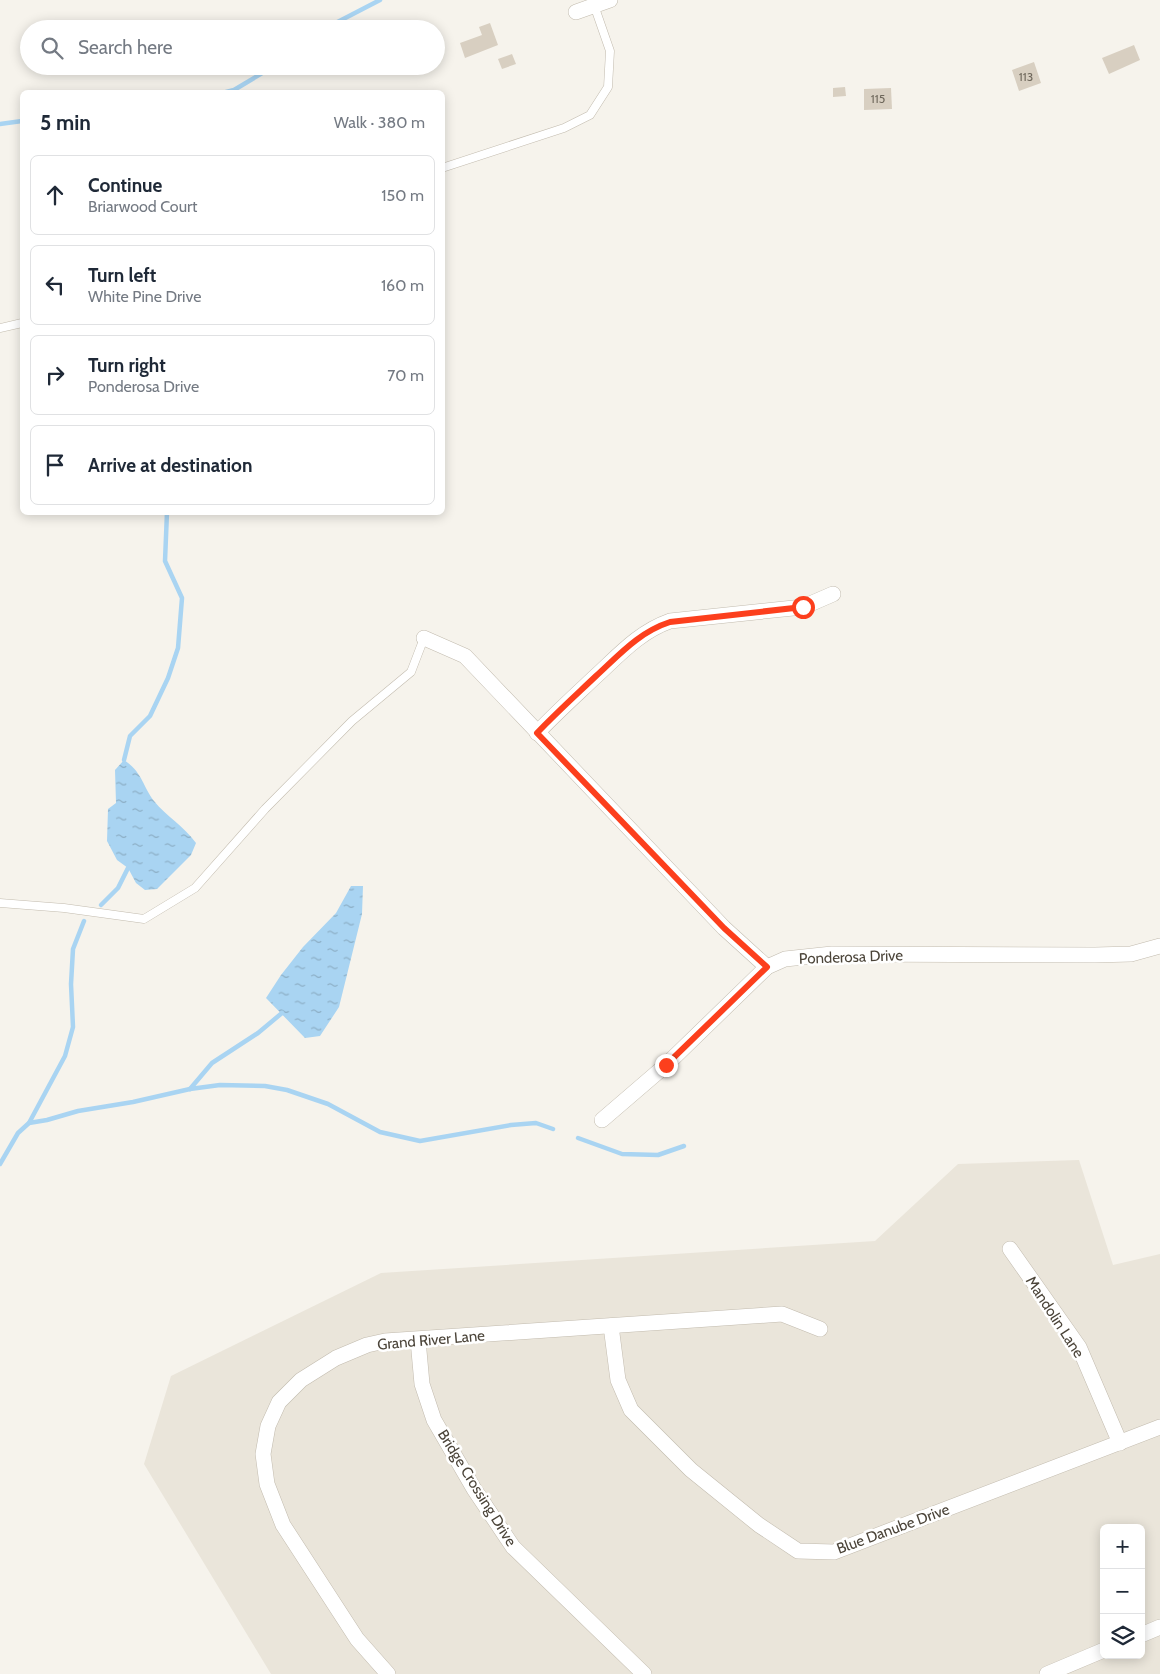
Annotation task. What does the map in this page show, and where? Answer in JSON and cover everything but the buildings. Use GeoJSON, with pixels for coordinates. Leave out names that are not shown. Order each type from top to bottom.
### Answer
{"type":"FeatureCollection","features":[{"type":"Feature","properties":{"kind":"street"},"geometry":{"type":"LineString","coordinates":[[576,12],[610,0]]}},
{"type":"Feature","properties":{"kind":"street"},"geometry":{"type":"LineString","coordinates":[[537,733],[622,651],[642,634],[654,627],[670,622],[803,607],[833,594]]}},
{"type":"Feature","properties":{"kind":"street"},"geometry":{"type":"LineString","coordinates":[[424,638],[465,656],[724,928],[767,967]]}},
{"type":"Feature","properties":{"kind":"street","name":"Ponderosa Drive"},"geometry":{"type":"LineString","coordinates":[[602,1120],[666,1065],[767,967],[785,959],[832,954],[1131,954],[1160,946]]}},
{"type":"Feature","properties":{"kind":"street","name":"Mandolin Lane"},"geometry":{"type":"LineString","coordinates":[[1010,1249],[1078,1347],[1120,1443]]}},
{"type":"Feature","properties":{"kind":"street","name":"Grand River Lane"},"geometry":{"type":"LineString","coordinates":[[388,1674],[357,1638],[283,1525],[267,1484],[263,1454],[268,1426],[279,1402],[301,1380],[336,1358],[367,1345],[385,1341],[782,1314],[820,1329]]}},
{"type":"Feature","properties":{"kind":"street","name":"Blue Danube Drive"},"geometry":{"type":"LineString","coordinates":[[611,1326],[618,1380],[631,1410],[692,1470],[759,1525],[798,1551],[834,1552],[1160,1427]]}},
{"type":"Feature","properties":{"kind":"street","name":"Bridge Crossing Drive"},"geometry":{"type":"LineString","coordinates":[[418,1340],[422,1384],[434,1420],[474,1489],[513,1547],[644,1674]]}},
{"type":"Feature","properties":{"kind":"street"},"geometry":{"type":"LineString","coordinates":[[1145,1633],[1160,1627]]}},
{"type":"Feature","properties":{"kind":"street"},"geometry":{"type":"LineString","coordinates":[[1047,1674],[1100,1652]]}},
{"type":"Feature","properties":{"kind":"lane"},"geometry":{"type":"LineString","coordinates":[[445,167],[564,128],[590,115],[608,87],[610,51],[594,5]]}},
{"type":"Feature","properties":{"kind":"lane"},"geometry":{"type":"LineString","coordinates":[[0,328],[20,323]]}},
{"type":"Feature","properties":{"kind":"lane"},"geometry":{"type":"LineString","coordinates":[[0,903],[64,908],[144,919],[195,888],[265,809],[352,721],[412,672],[424,638]]}},
{"type":"Feature","properties":{"kind":"shaded area"},"geometry":{"type":"Polygon","coordinates":[[[1079,1160],[1113,1265],[1160,1254],[1160,1674],[271,1674],[144,1464],[171,1376],[381,1273],[875,1241],[958,1164],[1079,1160]]]}},
{"type":"Feature","properties":{"kind":"water"},"geometry":{"type":"Polygon","coordinates":[[[124,760],[139,774],[154,801],[196,843],[191,855],[157,889],[145,890],[136,883],[128,868],[117,860],[107,841],[108,809],[116,803],[115,770],[124,760]]]}},
{"type":"Feature","properties":{"kind":"water"},"geometry":{"type":"Polygon","coordinates":[[[351,886],[363,886],[362,914],[339,1007],[320,1036],[305,1038],[266,998],[303,947],[336,913],[351,886]]]}},
{"type":"Feature","properties":{"kind":"waterway"},"geometry":{"type":"LineString","coordinates":[[341,20],[380,0]]}},
{"type":"Feature","properties":{"kind":"waterway"},"geometry":{"type":"LineString","coordinates":[[234,90],[259,75]]}},
{"type":"Feature","properties":{"kind":"waterway"},"geometry":{"type":"LineString","coordinates":[[0,124],[20,121]]}},
{"type":"Feature","properties":{"kind":"waterway"},"geometry":{"type":"LineString","coordinates":[[124,760],[130,736],[150,716],[168,678],[178,648],[182,598],[165,561],[167,515]]}},
{"type":"Feature","properties":{"kind":"waterway"},"geometry":{"type":"LineString","coordinates":[[101,905],[118,888],[128,868]]}},
{"type":"Feature","properties":{"kind":"waterway"},"geometry":{"type":"LineString","coordinates":[[0,1164],[18,1133],[29,1123],[65,1056],[73,1027],[71,984],[73,949],[84,921]]}},
{"type":"Feature","properties":{"kind":"waterway"},"geometry":{"type":"LineString","coordinates":[[190,1089],[212,1063],[258,1033],[282,1013]]}},
{"type":"Feature","properties":{"kind":"waterway"},"geometry":{"type":"LineString","coordinates":[[29,1123],[78,1111],[220,1085],[265,1086],[287,1090],[328,1104],[380,1132],[420,1141],[511,1125],[536,1123],[553,1129]]}},
{"type":"Feature","properties":{"kind":"waterway"},"geometry":{"type":"LineString","coordinates":[[578,1138],[622,1154],[658,1155],[684,1146]]}},
{"type":"Feature","properties":{"kind":"route"},"geometry":{"type":"LineString","coordinates":[[666,1065],[767,967],[724,928],[537,733],[622,651],[642,634],[654,627],[670,622],[803,607]]}}]}
